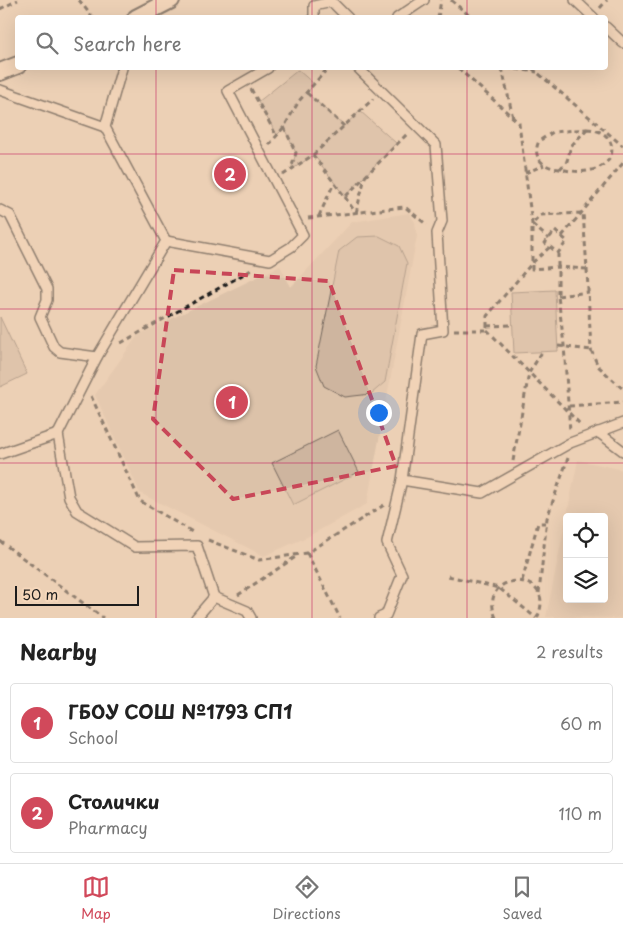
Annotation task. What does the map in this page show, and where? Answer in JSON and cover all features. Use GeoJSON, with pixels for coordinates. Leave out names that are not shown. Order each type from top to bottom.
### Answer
{"type":"FeatureCollection","features":[{"type":"Feature","properties":{"kind":"street"},"geometry":{"type":"LineString","coordinates":[[140,15],[171,0]]}},
{"type":"Feature","properties":{"kind":"street"},"geometry":{"type":"LineString","coordinates":[[0,72],[15,66]]}},
{"type":"Feature","properties":{"kind":"lane"},"geometry":{"type":"LineString","coordinates":[[402,15],[424,0]]}},
{"type":"Feature","properties":{"kind":"lane"},"geometry":{"type":"LineString","coordinates":[[575,0],[591,15]]}},
{"type":"Feature","properties":{"kind":"lane"},"geometry":{"type":"LineString","coordinates":[[314,15],[314,6],[332,2],[345,15]]}},
{"type":"Feature","properties":{"kind":"lane"},"geometry":{"type":"LineString","coordinates":[[608,29],[623,43]]}},
{"type":"Feature","properties":{"kind":"lane"},"geometry":{"type":"LineString","coordinates":[[105,128],[121,70]]}},
{"type":"Feature","properties":{"kind":"lane"},"geometry":{"type":"LineString","coordinates":[[166,241],[270,260],[291,247],[303,235],[228,91],[264,70]]}},
{"type":"Feature","properties":{"kind":"lane"},"geometry":{"type":"LineString","coordinates":[[360,70],[436,145],[442,221],[438,233],[443,330],[422,334],[402,480],[387,543],[402,575],[386,615],[379,618]]}},
{"type":"Feature","properties":{"kind":"lane"},"geometry":{"type":"LineString","coordinates":[[0,90],[105,128],[166,241]]}},
{"type":"Feature","properties":{"kind":"lane"},"geometry":{"type":"LineString","coordinates":[[0,210],[10,215],[47,289],[47,300],[40,318],[54,348],[69,355],[97,357]]}},
{"type":"Feature","properties":{"kind":"lane"},"geometry":{"type":"LineString","coordinates":[[166,241],[97,357],[58,434],[69,497],[77,511],[135,547],[197,546],[214,597],[246,611],[251,618]]}},
{"type":"Feature","properties":{"kind":"lane"},"geometry":{"type":"LineString","coordinates":[[402,480],[482,493],[570,443],[623,423]]}},
{"type":"Feature","properties":{"kind":"lane"},"geometry":{"type":"LineString","coordinates":[[595,433],[623,451]]}},
{"type":"Feature","properties":{"kind":"lane"},"geometry":{"type":"LineString","coordinates":[[0,454],[58,434]]}},
{"type":"Feature","properties":{"kind":"lane"},"geometry":{"type":"LineString","coordinates":[[196,618],[214,597]]}},
{"type":"Feature","properties":{"kind":"path"},"geometry":{"type":"LineString","coordinates":[[0,8],[18,0]]}},
{"type":"Feature","properties":{"kind":"path"},"geometry":{"type":"LineString","coordinates":[[79,0],[91,15]]}},
{"type":"Feature","properties":{"kind":"path"},"geometry":{"type":"LineString","coordinates":[[438,15],[440,0]]}},
{"type":"Feature","properties":{"kind":"path"},"geometry":{"type":"LineString","coordinates":[[452,0],[469,15]]}},
{"type":"Feature","properties":{"kind":"path"},"geometry":{"type":"LineString","coordinates":[[261,155],[284,128],[299,101],[326,70]]}},
{"type":"Feature","properties":{"kind":"path"},"geometry":{"type":"LineString","coordinates":[[460,70],[519,123],[532,224],[534,247],[531,247],[532,270],[558,267],[588,269]]}},
{"type":"Feature","properties":{"kind":"path"},"geometry":{"type":"LineString","coordinates":[[502,70],[514,118]]}},
{"type":"Feature","properties":{"kind":"path"},"geometry":{"type":"LineString","coordinates":[[522,70],[537,72]]}},
{"type":"Feature","properties":{"kind":"path"},"geometry":{"type":"LineString","coordinates":[[534,70],[623,146]]}},
{"type":"Feature","properties":{"kind":"path"},"geometry":{"type":"LineString","coordinates":[[246,80],[275,133]]}},
{"type":"Feature","properties":{"kind":"path"},"geometry":{"type":"LineString","coordinates":[[274,181],[314,155],[381,91]]}},
{"type":"Feature","properties":{"kind":"path"},"geometry":{"type":"LineString","coordinates":[[307,93],[344,126]]}},
{"type":"Feature","properties":{"kind":"path"},"geometry":{"type":"LineString","coordinates":[[345,197],[416,125]]}},
{"type":"Feature","properties":{"kind":"path"},"geometry":{"type":"LineString","coordinates":[[284,128],[296,153],[291,170]]}},
{"type":"Feature","properties":{"kind":"path"},"geometry":{"type":"LineString","coordinates":[[544,165],[536,151],[536,146],[542,137],[562,129],[602,129]]}},
{"type":"Feature","properties":{"kind":"path"},"geometry":{"type":"LineString","coordinates":[[560,169],[567,161],[571,146],[587,129]]}},
{"type":"Feature","properties":{"kind":"path"},"geometry":{"type":"LineString","coordinates":[[525,173],[544,165],[560,169],[588,171],[598,168],[611,157],[612,145],[602,129]]}},
{"type":"Feature","properties":{"kind":"path"},"geometry":{"type":"LineString","coordinates":[[314,155],[356,213]]}},
{"type":"Feature","properties":{"kind":"path"},"geometry":{"type":"LineString","coordinates":[[562,236],[623,163]]}},
{"type":"Feature","properties":{"kind":"path"},"geometry":{"type":"LineString","coordinates":[[356,213],[366,176]]}},
{"type":"Feature","properties":{"kind":"path"},"geometry":{"type":"LineString","coordinates":[[319,216],[334,183]]}},
{"type":"Feature","properties":{"kind":"path"},"geometry":{"type":"LineString","coordinates":[[295,219],[405,207],[438,233]]}},
{"type":"Feature","properties":{"kind":"path"},"geometry":{"type":"LineString","coordinates":[[532,224],[541,215],[583,213]]}},
{"type":"Feature","properties":{"kind":"path"},"geometry":{"type":"LineString","coordinates":[[583,213],[588,269],[591,350],[598,366],[623,388]]}},
{"type":"Feature","properties":{"kind":"path"},"geometry":{"type":"LineString","coordinates":[[532,224],[549,239]]}},
{"type":"Feature","properties":{"kind":"path"},"geometry":{"type":"LineString","coordinates":[[448,576],[498,588],[537,618],[541,605],[538,593],[546,523],[569,453],[570,443],[570,416],[558,296],[558,253],[567,240],[555,231],[545,243],[558,253]]}},
{"type":"Feature","properties":{"kind":"path"},"geometry":{"type":"LineString","coordinates":[[550,247],[532,263],[487,316],[487,328],[570,416],[595,433]]}},
{"type":"Feature","properties":{"kind":"path"},"geometry":{"type":"LineString","coordinates":[[119,344],[270,260]]}},
{"type":"Feature","properties":{"kind":"path"},"geometry":{"type":"LineString","coordinates":[[558,296],[589,292]]}},
{"type":"Feature","properties":{"kind":"path"},"geometry":{"type":"LineString","coordinates":[[443,330],[512,325]]}},
{"type":"Feature","properties":{"kind":"path"},"geometry":{"type":"LineString","coordinates":[[558,346],[564,345],[591,350]]}},
{"type":"Feature","properties":{"kind":"path"},"geometry":{"type":"LineString","coordinates":[[510,476],[529,373],[542,352]]}},
{"type":"Feature","properties":{"kind":"path"},"geometry":{"type":"LineString","coordinates":[[84,382],[140,501],[203,538],[259,560],[307,553],[398,496]]}},
{"type":"Feature","properties":{"kind":"path"},"geometry":{"type":"LineString","coordinates":[[569,406],[623,402]]}},
{"type":"Feature","properties":{"kind":"path"},"geometry":{"type":"LineString","coordinates":[[522,581],[538,523],[546,523]]}},
{"type":"Feature","properties":{"kind":"path"},"geometry":{"type":"LineString","coordinates":[[197,546],[203,538]]}},
{"type":"Feature","properties":{"kind":"path"},"geometry":{"type":"LineString","coordinates":[[0,541],[103,618]]}},
{"type":"Feature","properties":{"kind":"path"},"geometry":{"type":"LineString","coordinates":[[307,553],[340,618]]}},
{"type":"Feature","properties":{"kind":"path"},"geometry":{"type":"LineString","coordinates":[[227,603],[300,554]]}},
{"type":"Feature","properties":{"kind":"path"},"geometry":{"type":"LineString","coordinates":[[496,618],[493,600],[498,588],[509,581],[529,583],[538,593]]}},
{"type":"Feature","properties":{"kind":"highlighted area"},"geometry":{"type":"Polygon","coordinates":[[[174,270],[329,281],[396,466],[233,499],[153,419],[174,270]]]}},
{"type":"Feature","properties":{"kind":"shaded area"},"geometry":{"type":"Polygon","coordinates":[[[298,70],[314,84],[307,93],[344,126],[360,111],[396,143],[345,197],[314,155],[291,170],[296,153],[284,128],[277,135],[258,102],[298,70]]]}},
{"type":"Feature","properties":{"kind":"shaded area"},"geometry":{"type":"Polygon","coordinates":[[[409,213],[415,222],[417,236],[367,504],[307,537],[264,556],[140,493],[95,395],[138,335],[280,266],[291,287],[352,222],[409,213]]]}},
{"type":"Feature","properties":{"kind":"shaded area"},"geometry":{"type":"Polygon","coordinates":[[[379,236],[399,246],[407,263],[385,382],[371,394],[345,397],[324,386],[316,366],[339,251],[357,237],[379,236]]]}},
{"type":"Feature","properties":{"kind":"shaded area"},"geometry":{"type":"Polygon","coordinates":[[[555,290],[558,351],[514,353],[511,292],[555,290]]]}},
{"type":"Feature","properties":{"kind":"shaded area"},"geometry":{"type":"Polygon","coordinates":[[[0,317],[27,374],[0,387],[0,317]]]}},
{"type":"Feature","properties":{"kind":"shaded area"},"geometry":{"type":"Polygon","coordinates":[[[338,430],[359,472],[293,505],[272,463],[338,430]]]}},
{"type":"Feature","properties":{"kind":"shaded area"},"geometry":{"type":"Polygon","coordinates":[[[578,460],[623,470],[623,618],[546,617],[563,534],[563,603],[608,603],[608,513],[567,513],[578,460]]]}},
{"type":"Feature","properties":{"kind":"place","name":"Столички"},"geometry":{"type":"Point","coordinates":[230,174]}},
{"type":"Feature","properties":{"kind":"place","name":"ГБОУ СОШ №1793 СП1"},"geometry":{"type":"Point","coordinates":[232,402]}}]}
